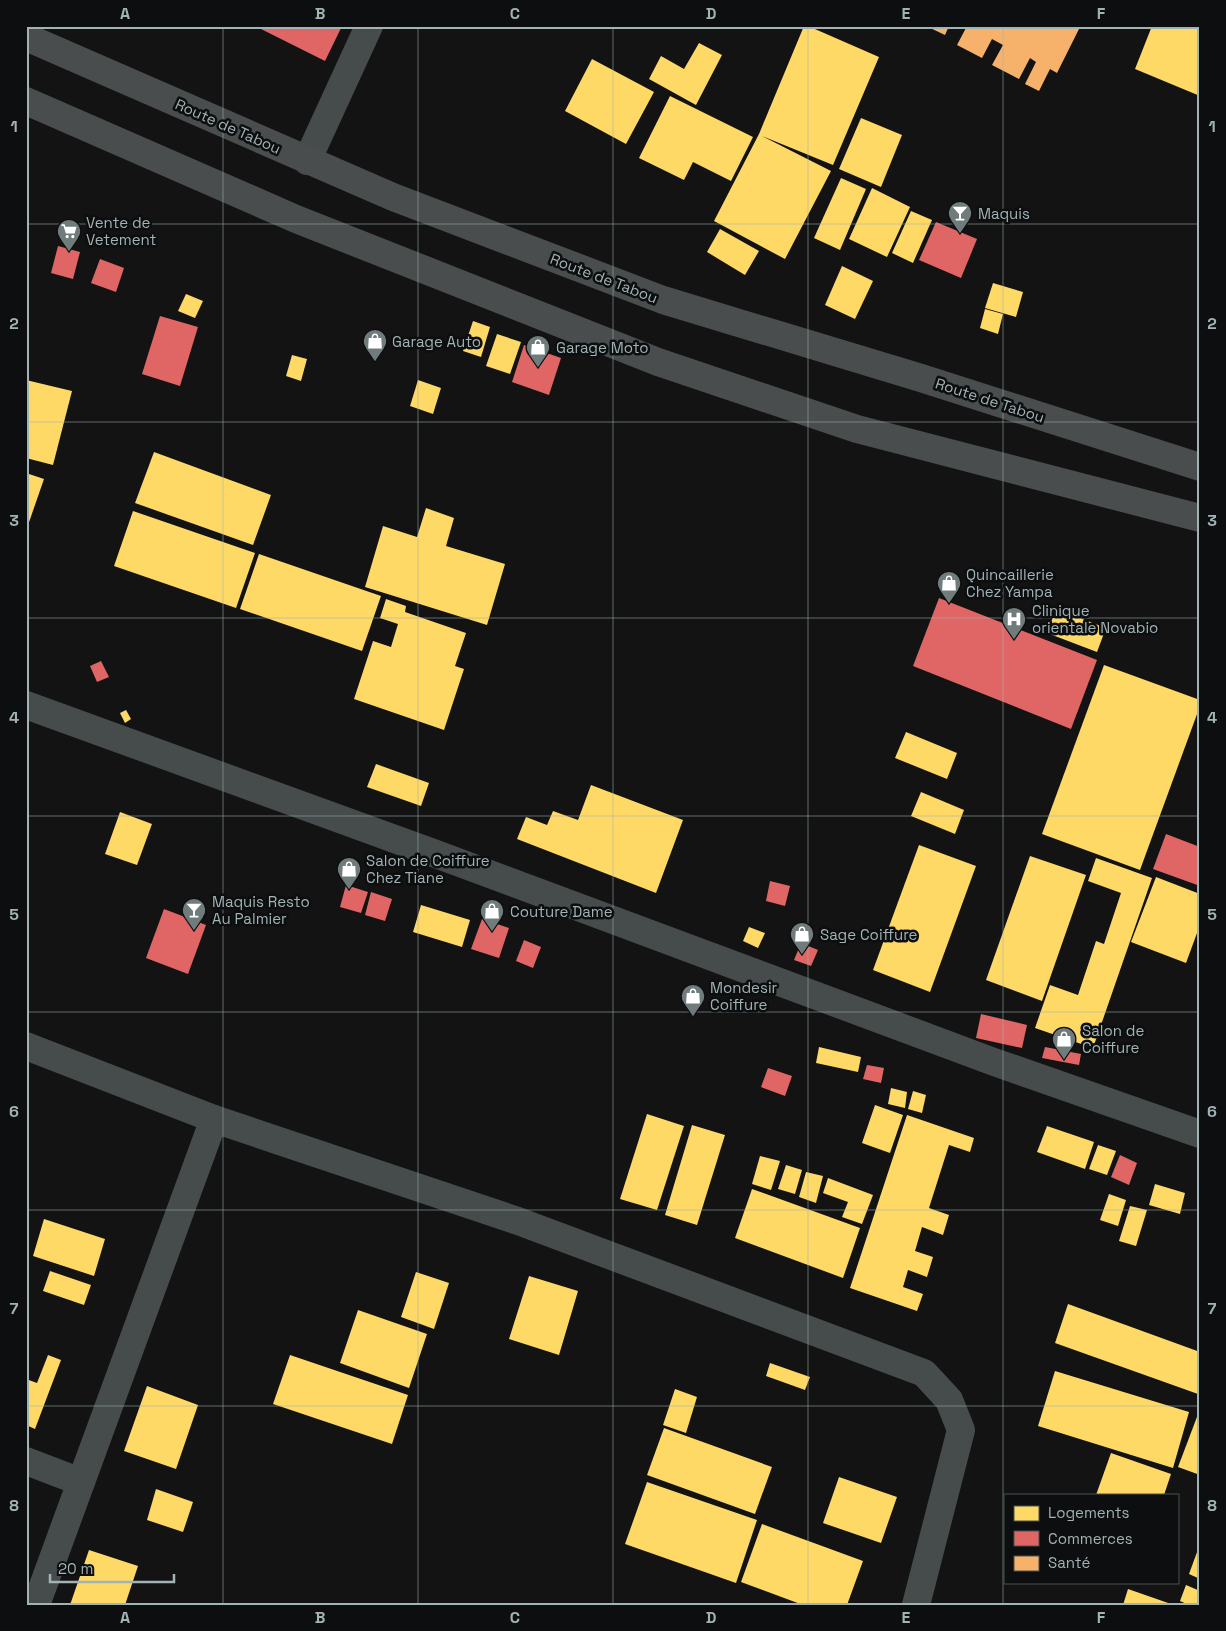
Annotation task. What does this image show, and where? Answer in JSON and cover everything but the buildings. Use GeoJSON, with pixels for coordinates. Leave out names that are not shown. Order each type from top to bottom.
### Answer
{"type":"FeatureCollection","features":[{"type":"Feature","properties":{"kind":"main road","name":"Route de Tabou"},"geometry":{"type":"LineString","coordinates":[[26,37],[393,197],[663,300],[920,378],[1200,467]]}},
{"type":"Feature","properties":{"kind":"main road"},"geometry":{"type":"LineString","coordinates":[[26,101],[296,220],[658,362],[857,429],[1200,518]]}},
{"type":"Feature","properties":{"kind":"street"},"geometry":{"type":"LineString","coordinates":[[307,161],[369,26]]}},
{"type":"Feature","properties":{"kind":"street"},"geometry":{"type":"LineString","coordinates":[[26,705],[427,850],[994,1062],[1200,1134]]}},
{"type":"Feature","properties":{"kind":"street"},"geometry":{"type":"LineString","coordinates":[[26,1046],[214,1119],[518,1221],[924,1373],[949,1400],[961,1430],[916,1605]]}},
{"type":"Feature","properties":{"kind":"street"},"geometry":{"type":"LineString","coordinates":[[36,1605],[214,1119]]}},
{"type":"Feature","properties":{"kind":"street"},"geometry":{"type":"LineString","coordinates":[[26,1461],[81,1482]]}},
{"type":"Feature","properties":{"kind":"place","name":"Maquis"},"geometry":{"type":"Point","coordinates":[960,234]}},
{"type":"Feature","properties":{"kind":"place","name":"Vente de Vetement"},"geometry":{"type":"Point","coordinates":[69,252]}},
{"type":"Feature","properties":{"kind":"place","name":"Garage Auto"},"geometry":{"type":"Point","coordinates":[375,362]}},
{"type":"Feature","properties":{"kind":"place","name":"Garage Moto"},"geometry":{"type":"Point","coordinates":[538,368]}},
{"type":"Feature","properties":{"kind":"place","name":"Quincaillerie Chez Yampa"},"geometry":{"type":"Point","coordinates":[949,604]}},
{"type":"Feature","properties":{"kind":"place","name":"Clinique orientale Novabio"},"geometry":{"type":"Point","coordinates":[1014,640]}},
{"type":"Feature","properties":{"kind":"place","name":"Salon de Coiffure Chez Tiane"},"geometry":{"type":"Point","coordinates":[349,890]}},
{"type":"Feature","properties":{"kind":"place","name":"Maquis Resto Au Palmier"},"geometry":{"type":"Point","coordinates":[194,931]}},
{"type":"Feature","properties":{"kind":"place","name":"Couture Dame"},"geometry":{"type":"Point","coordinates":[492,932]}},
{"type":"Feature","properties":{"kind":"place","name":"Sage Coiffure"},"geometry":{"type":"Point","coordinates":[802,955]}},
{"type":"Feature","properties":{"kind":"place","name":"Mondesir Coiffure"},"geometry":{"type":"Point","coordinates":[693,1017]}},
{"type":"Feature","properties":{"kind":"place","name":"Salon de Coiffure"},"geometry":{"type":"Point","coordinates":[1064,1060]}}]}
